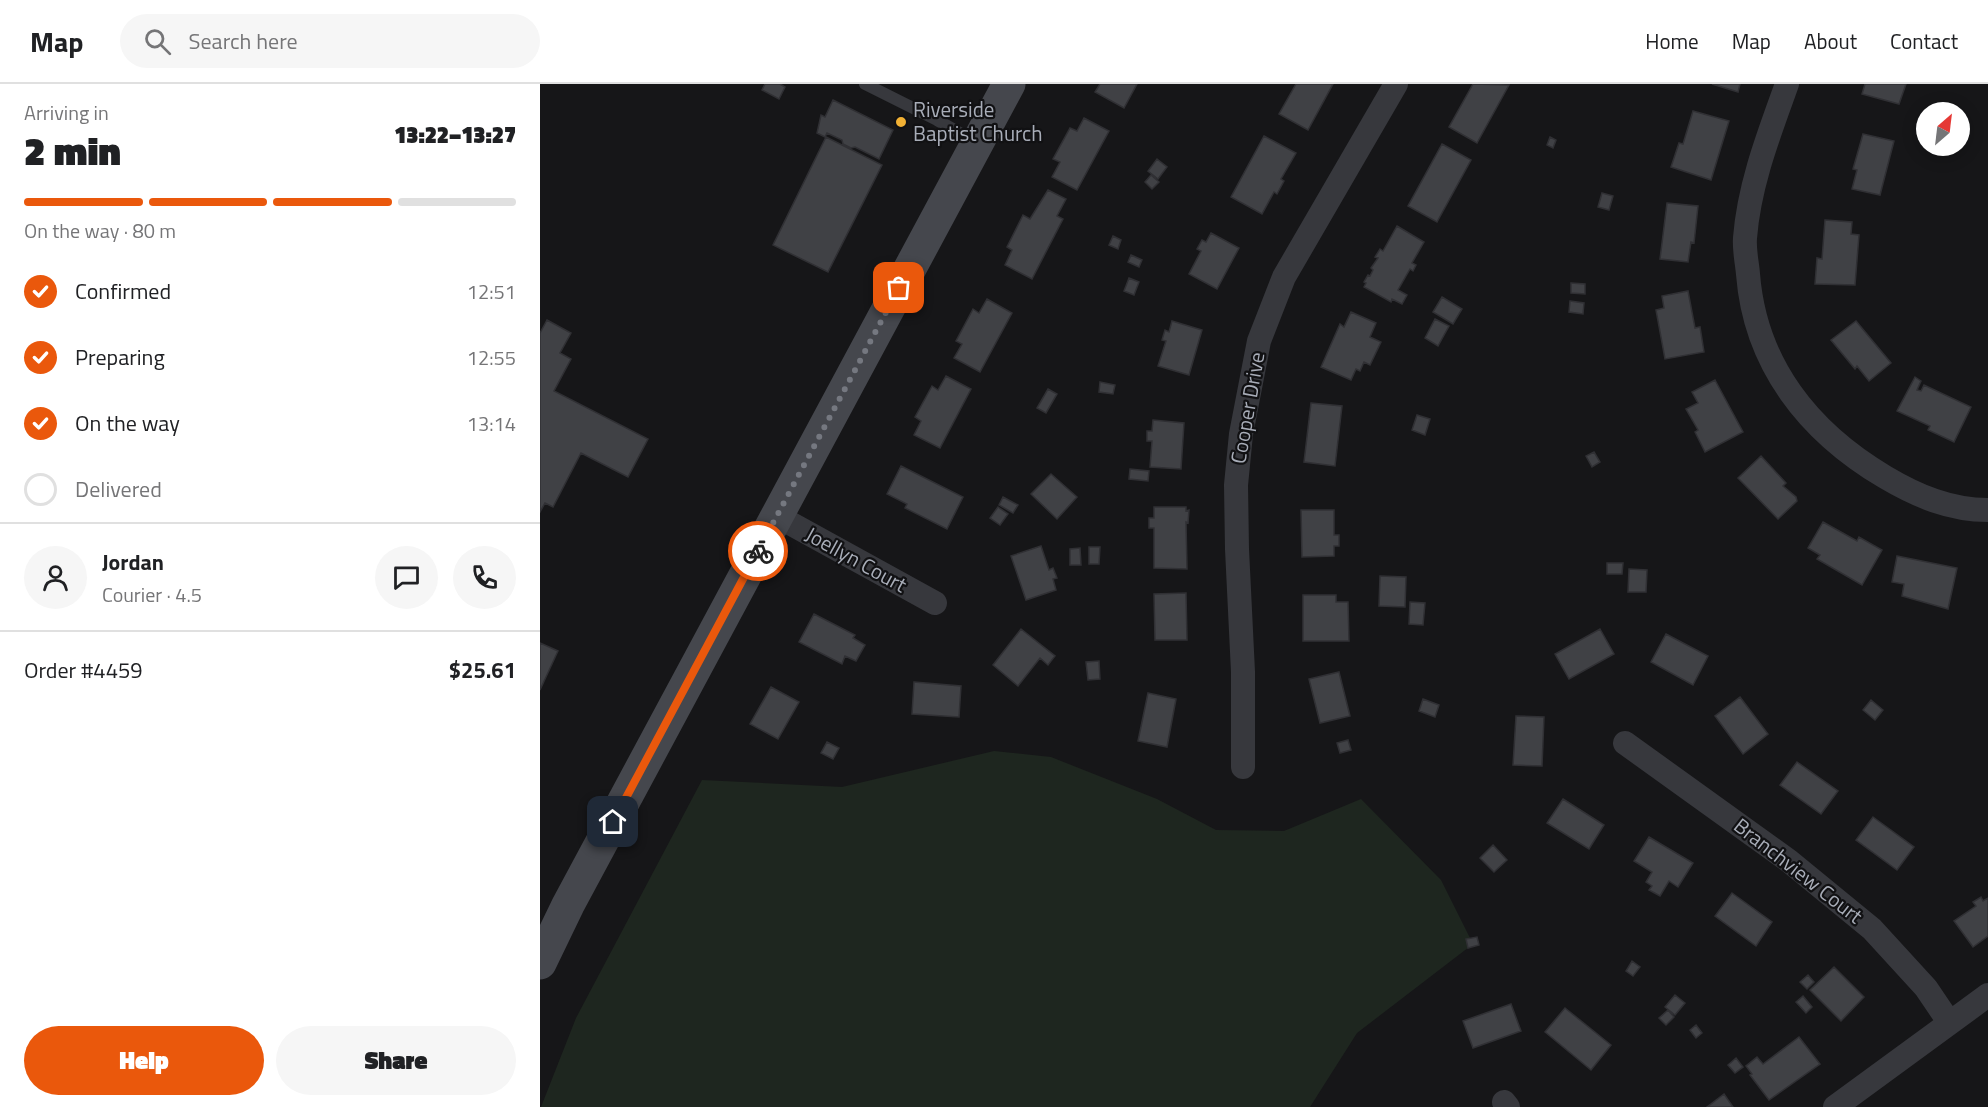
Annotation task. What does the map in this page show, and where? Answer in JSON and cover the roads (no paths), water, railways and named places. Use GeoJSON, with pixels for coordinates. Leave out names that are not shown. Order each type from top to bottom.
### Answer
{"type":"FeatureCollection","features":[{"type":"Feature","properties":{"kind":"main road"},"geometry":{"type":"LineString","coordinates":[[540,963],[568,905],[1009,84]]}},
{"type":"Feature","properties":{"kind":"street","name":"Cooper Drive"},"geometry":{"type":"LineString","coordinates":[[1243,767],[1243,672],[1236,485],[1246,404],[1259,341],[1284,277],[1396,84]]}},
{"type":"Feature","properties":{"kind":"street"},"geometry":{"type":"LineString","coordinates":[[1787,84],[1751,196],[1745,240],[1749,294],[1759,333],[1770,360],[1790,394],[1823,432],[1865,465],[1903,488],[1946,506],[1988,510]]}},
{"type":"Feature","properties":{"kind":"street","name":"Joellyn Court"},"geometry":{"type":"LineString","coordinates":[[777,516],[935,603]]}},
{"type":"Feature","properties":{"kind":"street","name":"Branchview Court"},"geometry":{"type":"LineString","coordinates":[[1626,743],[1789,861],[1872,929],[1926,988],[1949,1022]]}},
{"type":"Feature","properties":{"kind":"street"},"geometry":{"type":"LineString","coordinates":[[1835,1107],[1988,995]]}},
{"type":"Feature","properties":{"kind":"lane"},"geometry":{"type":"LineString","coordinates":[[865,84],[937,120],[976,143]]}},
{"type":"Feature","properties":{"kind":"place","name":"Riverside Baptist Church"},"geometry":{"type":"Point","coordinates":[901,122]}}]}
